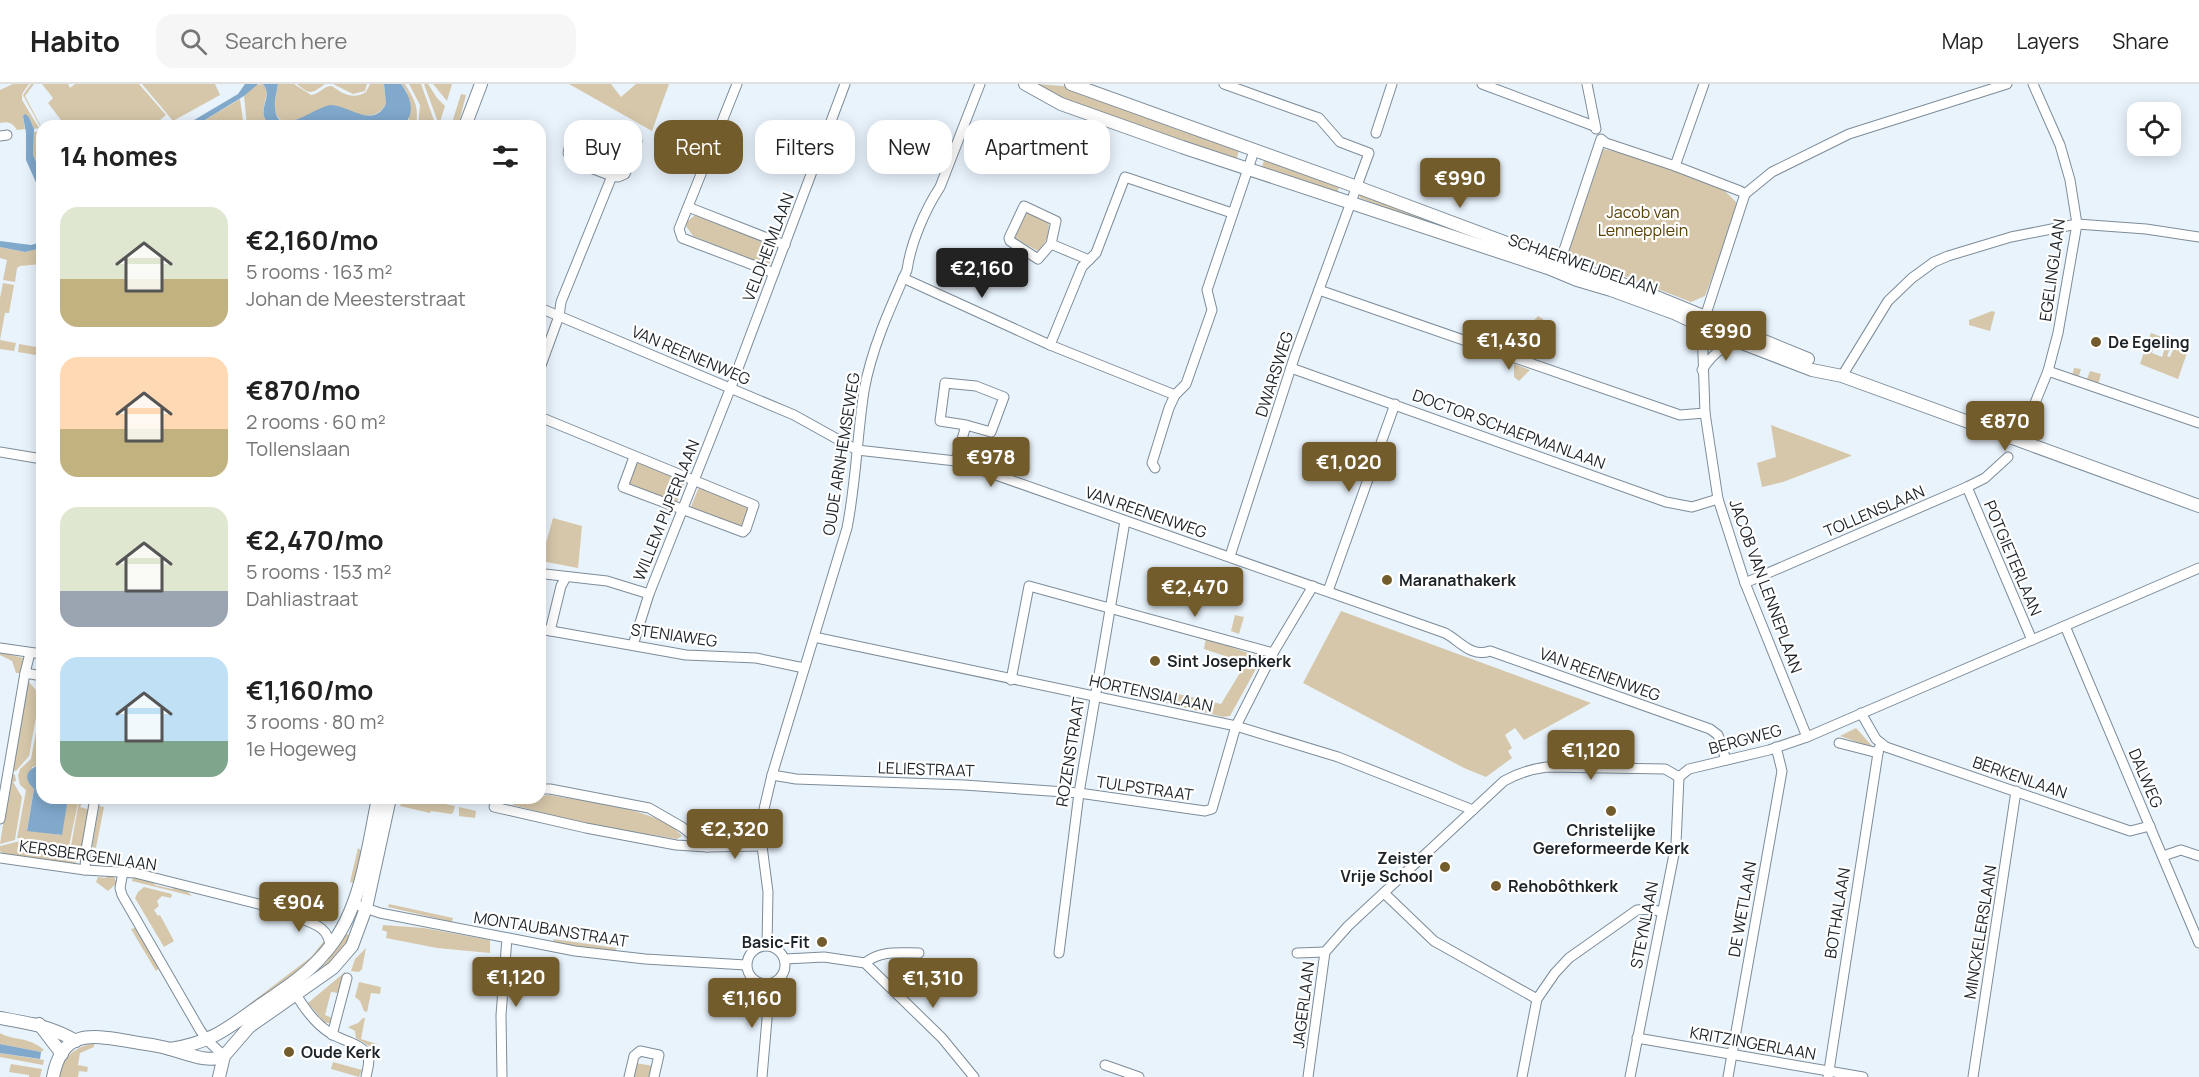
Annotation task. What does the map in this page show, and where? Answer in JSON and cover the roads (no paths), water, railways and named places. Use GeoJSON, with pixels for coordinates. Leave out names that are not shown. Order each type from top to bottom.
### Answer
{"type":"FeatureCollection","features":[{"type":"Feature","properties":{"kind":"street"},"geometry":{"type":"LineString","coordinates":[[467,120],[481,84]]}},
{"type":"Feature","properties":{"kind":"street"},"geometry":{"type":"LineString","coordinates":[[737,84],[679,229],[682,238],[774,273]]}},
{"type":"Feature","properties":{"kind":"street","name":"VELDHEIMLAAN"},"geometry":{"type":"LineString","coordinates":[[731,387],[845,84]]}},
{"type":"Feature","properties":{"kind":"street","name":"OUDE ARNHEMSEWEG"},"geometry":{"type":"LineString","coordinates":[[767,945],[768,892],[762,846],[764,809],[772,775],[847,528],[864,391],[870,367],[931,201],[940,187],[980,84]]}},
{"type":"Feature","properties":{"kind":"street","name":"SCHAERWEIJDELAAN"},"geometry":{"type":"LineString","coordinates":[[1025,84],[1061,104],[1248,169],[1548,268],[1674,314],[1704,322],[1812,361],[1837,375]]}},
{"type":"Feature","properties":{"kind":"street","name":"SCHAERWEIJDELAAN"},"geometry":{"type":"LineString","coordinates":[[1071,84],[1637,289],[1738,341],[1812,370],[1837,375],[2199,506]]}},
{"type":"Feature","properties":{"kind":"street"},"geometry":{"type":"LineString","coordinates":[[1224,84],[1319,118],[1340,142],[1369,153],[1349,203]]}},
{"type":"Feature","properties":{"kind":"street"},"geometry":{"type":"LineString","coordinates":[[1376,133],[1392,84]]}},
{"type":"Feature","properties":{"kind":"street"},"geometry":{"type":"LineString","coordinates":[[1482,84],[1594,126]]}},
{"type":"Feature","properties":{"kind":"street"},"geometry":{"type":"LineString","coordinates":[[1587,84],[1594,126],[1606,143],[1675,166],[1745,194]]}},
{"type":"Feature","properties":{"kind":"street"},"geometry":{"type":"LineString","coordinates":[[1675,166],[1704,84]]}},
{"type":"Feature","properties":{"kind":"street"},"geometry":{"type":"LineString","coordinates":[[1704,322],[1745,194],[1772,172],[1849,135],[2007,84]]}},
{"type":"Feature","properties":{"kind":"street","name":"EGELINGLAAN"},"geometry":{"type":"LineString","coordinates":[[2026,425],[2048,370],[2065,297],[2077,224],[2070,180],[2060,145],[2033,84]]}},
{"type":"Feature","properties":{"kind":"street"},"geometry":{"type":"LineString","coordinates":[[1563,253],[1601,139]]}},
{"type":"Feature","properties":{"kind":"street"},"geometry":{"type":"LineString","coordinates":[[1155,468],[1152,463],[1169,408],[1175,395],[1186,384],[1212,310],[1207,290],[1254,151]]}},
{"type":"Feature","properties":{"kind":"street"},"geometry":{"type":"LineString","coordinates":[[607,174],[618,177],[625,174]]}},
{"type":"Feature","properties":{"kind":"street"},"geometry":{"type":"LineString","coordinates":[[546,352],[559,316],[561,302],[612,176]]}},
{"type":"Feature","properties":{"kind":"street"},"geometry":{"type":"LineString","coordinates":[[1050,345],[1082,267],[1096,253],[1125,177],[1232,213]]}},
{"type":"Feature","properties":{"kind":"street","name":"DWARSWEG"},"geometry":{"type":"LineString","coordinates":[[1230,556],[1291,368],[1349,203]]}},
{"type":"Feature","properties":{"kind":"street"},"geometry":{"type":"LineString","coordinates":[[1024,206],[1056,220],[1051,244],[1038,259],[1010,241],[1024,206]]}},
{"type":"Feature","properties":{"kind":"street"},"geometry":{"type":"LineString","coordinates":[[688,207],[784,245]]}},
{"type":"Feature","properties":{"kind":"street"},"geometry":{"type":"LineString","coordinates":[[1837,375],[1887,301],[1934,262],[1980,245],[2077,224],[2146,229],[2199,237]]}},
{"type":"Feature","properties":{"kind":"street"},"geometry":{"type":"LineString","coordinates":[[1051,244],[1089,260]]}},
{"type":"Feature","properties":{"kind":"street"},"geometry":{"type":"LineString","coordinates":[[903,278],[1050,345],[1175,395]]}},
{"type":"Feature","properties":{"kind":"street"},"geometry":{"type":"LineString","coordinates":[[1319,290],[1680,415],[1705,413]]}},
{"type":"Feature","properties":{"kind":"street","name":"VAN REENENWEG"},"geometry":{"type":"LineString","coordinates":[[546,311],[794,415],[857,450],[956,461],[1445,633],[1452,636],[1458,644],[1483,653],[1490,651],[1710,729],[1718,735],[1726,760]]}},
{"type":"Feature","properties":{"kind":"street","name":"JACOB VAN LENNEPLAAN"},"geometry":{"type":"LineString","coordinates":[[1704,322],[1702,370],[1705,413],[1718,499],[1745,583],[1808,737]]}},
{"type":"Feature","properties":{"kind":"street"},"geometry":{"type":"LineString","coordinates":[[1702,370],[1711,357],[1723,347],[1738,341]]}},
{"type":"Feature","properties":{"kind":"street","name":"DOCTOR SCHAEPMANLAAN"},"geometry":{"type":"LineString","coordinates":[[1291,368],[1666,502],[1692,507],[1718,499]]}},
{"type":"Feature","properties":{"kind":"street"},"geometry":{"type":"LineString","coordinates":[[2048,370],[2199,423]]}},
{"type":"Feature","properties":{"kind":"street"},"geometry":{"type":"LineString","coordinates":[[945,383],[976,386],[1004,397],[991,432],[966,425],[940,421],[945,383]]}},
{"type":"Feature","properties":{"kind":"street","name":"WILLEM PIJPERLAAN"},"geometry":{"type":"LineString","coordinates":[[633,645],[649,594],[731,387]]}},
{"type":"Feature","properties":{"kind":"street"},"geometry":{"type":"LineString","coordinates":[[1328,591],[1395,404]]}},
{"type":"Feature","properties":{"kind":"street"},"geometry":{"type":"LineString","coordinates":[[546,420],[754,505],[746,529],[742,532],[623,487],[634,457]]}},
{"type":"Feature","properties":{"kind":"street"},"geometry":{"type":"LineString","coordinates":[[956,461],[966,425]]}},
{"type":"Feature","properties":{"kind":"street"},"geometry":{"type":"LineString","coordinates":[[0,452],[36,458]]}},
{"type":"Feature","properties":{"kind":"street","name":"TOLLENSLAAN"},"geometry":{"type":"LineString","coordinates":[[1745,583],[1967,487],[1985,478],[2008,458]]}},
{"type":"Feature","properties":{"kind":"street","name":"POTGIETERLAAN"},"geometry":{"type":"LineString","coordinates":[[1967,487],[2032,640]]}},
{"type":"Feature","properties":{"kind":"street","name":"ROZENSTRAAT"},"geometry":{"type":"LineString","coordinates":[[1059,953],[1079,794],[1125,521]]}},
{"type":"Feature","properties":{"kind":"street","name":"BERGWEG"},"geometry":{"type":"LineString","coordinates":[[1679,777],[1689,769],[1808,737],[2199,568]]}},
{"type":"Feature","properties":{"kind":"street"},"geometry":{"type":"LineString","coordinates":[[546,574],[606,581],[649,594]]}},
{"type":"Feature","properties":{"kind":"street"},"geometry":{"type":"LineString","coordinates":[[546,627],[566,577]]}},
{"type":"Feature","properties":{"kind":"street"},"geometry":{"type":"LineString","coordinates":[[1011,680],[1029,586],[1273,653]]}},
{"type":"Feature","properties":{"kind":"street","name":"TULPSTRAAT"},"geometry":{"type":"LineString","coordinates":[[1079,794],[1205,811],[1212,809],[1236,726],[1273,653],[1312,586]]}},
{"type":"Feature","properties":{"kind":"street","name":"DALWEG"},"geometry":{"type":"LineString","coordinates":[[2065,626],[2199,942]]}},
{"type":"Feature","properties":{"kind":"street","name":"STENIAWEG"},"geometry":{"type":"LineString","coordinates":[[546,630],[686,655],[756,658],[804,668]]}},
{"type":"Feature","properties":{"kind":"street","name":"HORTENSIALAAN"},"geometry":{"type":"LineString","coordinates":[[814,637],[1236,726],[1338,757],[1473,810]]}},
{"type":"Feature","properties":{"kind":"street"},"geometry":{"type":"LineString","coordinates":[[0,648],[36,654]]}},
{"type":"Feature","properties":{"kind":"street"},"geometry":{"type":"LineString","coordinates":[[0,819],[30,653]]}},
{"type":"Feature","properties":{"kind":"street"},"geometry":{"type":"LineString","coordinates":[[25,673],[36,675]]}},
{"type":"Feature","properties":{"kind":"street"},"geometry":{"type":"LineString","coordinates":[[1861,713],[1879,749]]}},
{"type":"Feature","properties":{"kind":"street","name":"BERKENLAAN"},"geometry":{"type":"LineString","coordinates":[[1839,743],[1879,749],[2016,791],[2130,831],[2150,826]]}},
{"type":"Feature","properties":{"kind":"street","name":"DE WETLAAN"},"geometry":{"type":"LineString","coordinates":[[1728,1077],[1782,771],[1776,747]]}},
{"type":"Feature","properties":{"kind":"street","name":"BOTHALAAN"},"geometry":{"type":"LineString","coordinates":[[1828,1074],[1879,749]]}},
{"type":"Feature","properties":{"kind":"street"},"geometry":{"type":"LineString","coordinates":[[1537,999],[1434,941],[1384,892],[1504,781],[1516,774],[1532,769],[1608,767],[1665,769],[1679,777]]}},
{"type":"Feature","properties":{"kind":"street","name":"LELIESTRAAT"},"geometry":{"type":"LineString","coordinates":[[772,775],[796,779],[964,785],[1079,794]]}},
{"type":"Feature","properties":{"kind":"street","name":"STEYNLAAN"},"geometry":{"type":"LineString","coordinates":[[1630,1077],[1676,844],[1679,777]]}},
{"type":"Feature","properties":{"kind":"street"},"geometry":{"type":"LineString","coordinates":[[546,789],[648,808],[682,826],[707,847]]}},
{"type":"Feature","properties":{"kind":"street","name":"MINCKELERSLAAN"},"geometry":{"type":"LineString","coordinates":[[1973,1077],[2016,791]]}},
{"type":"Feature","properties":{"kind":"street"},"geometry":{"type":"LineString","coordinates":[[85,870],[94,804]]}},
{"type":"Feature","properties":{"kind":"street"},"geometry":{"type":"LineString","coordinates":[[170,1049],[207,1040],[333,968],[345,956],[352,946],[377,804]]}},
{"type":"Feature","properties":{"kind":"street"},"geometry":{"type":"LineString","coordinates":[[219,1077],[224,1056],[249,1027],[293,990],[305,973],[330,947],[360,906],[368,893],[389,804]]}},
{"type":"Feature","properties":{"kind":"street"},"geometry":{"type":"LineString","coordinates":[[497,804],[494,807],[676,845],[762,846]]}},
{"type":"Feature","properties":{"kind":"street"},"geometry":{"type":"LineString","coordinates":[[2163,856],[2181,850],[2199,856]]}},
{"type":"Feature","properties":{"kind":"street","name":"KERSBERGENLAAN"},"geometry":{"type":"LineString","coordinates":[[0,858],[85,870],[135,873],[286,911],[295,918],[318,924],[328,938],[330,947]]}},
{"type":"Feature","properties":{"kind":"street"},"geometry":{"type":"LineString","coordinates":[[123,872],[120,888],[122,895],[207,1040],[224,1056]]}},
{"type":"Feature","properties":{"kind":"street","name":"JAGERLAAN"},"geometry":{"type":"LineString","coordinates":[[1308,1077],[1325,952],[1334,940],[1384,892]]}},
{"type":"Feature","properties":{"kind":"street","name":"MONTAUBANSTRAAT"},"geometry":{"type":"LineString","coordinates":[[360,906],[380,913],[507,939],[612,956],[746,965]]}},
{"type":"Feature","properties":{"kind":"street"},"geometry":{"type":"LineString","coordinates":[[1522,1077],[1537,999],[1562,965],[1587,944],[1638,910],[1644,908],[1662,912]]}},
{"type":"Feature","properties":{"kind":"street"},"geometry":{"type":"LineString","coordinates":[[502,1077],[501,1015],[507,939]]}},
{"type":"Feature","properties":{"kind":"street"},"geometry":{"type":"LineString","coordinates":[[767,945],[778,949],[784,959],[783,973],[777,981],[770,984],[762,984],[753,980],[747,971],[747,959],[753,951],[767,945]]}},
{"type":"Feature","properties":{"kind":"street"},"geometry":{"type":"LineString","coordinates":[[1297,953],[1325,952]]}},
{"type":"Feature","properties":{"kind":"street"},"geometry":{"type":"LineString","coordinates":[[865,963],[874,956],[888,953],[919,953]]}},
{"type":"Feature","properties":{"kind":"street"},"geometry":{"type":"LineString","coordinates":[[784,959],[824,957],[865,963],[942,1038],[974,1077]]}},
{"type":"Feature","properties":{"kind":"street"},"geometry":{"type":"LineString","coordinates":[[332,1035],[347,978]]}},
{"type":"Feature","properties":{"kind":"street"},"geometry":{"type":"LineString","coordinates":[[762,1077],[770,984]]}},
{"type":"Feature","properties":{"kind":"street"},"geometry":{"type":"LineString","coordinates":[[293,990],[315,1020],[332,1035],[360,1048],[367,1054],[369,1062],[366,1077]]}},
{"type":"Feature","properties":{"kind":"street"},"geometry":{"type":"LineString","coordinates":[[0,1018],[39,1024],[59,1031],[76,1041]]}},
{"type":"Feature","properties":{"kind":"street"},"geometry":{"type":"LineString","coordinates":[[39,1024],[62,1054]]}},
{"type":"Feature","properties":{"kind":"street"},"geometry":{"type":"LineString","coordinates":[[53,1077],[58,1058],[76,1041],[88,1036],[170,1049],[188,1055],[219,1058],[224,1056]]}},
{"type":"Feature","properties":{"kind":"street","name":"KRITZINGERLAAN"},"geometry":{"type":"LineString","coordinates":[[1637,1038],[1732,1053],[1828,1074],[1863,1077]]}},
{"type":"Feature","properties":{"kind":"street"},"geometry":{"type":"LineString","coordinates":[[629,1077],[634,1056],[640,1051],[659,1055],[654,1077]]}},
{"type":"Feature","properties":{"kind":"street"},"geometry":{"type":"LineString","coordinates":[[1105,1065],[1139,1077]]}},
{"type":"Feature","properties":{"kind":"water"},"geometry":{"type":"Polygon","coordinates":[[[245,84],[258,84],[244,96],[205,120],[194,120],[238,94],[245,84]]]}},
{"type":"Feature","properties":{"kind":"water"},"geometry":{"type":"Polygon","coordinates":[[[263,84],[278,84],[275,107],[277,117],[281,120],[266,120],[264,109],[266,89],[263,84]]]}},
{"type":"Feature","properties":{"kind":"water"},"geometry":{"type":"Polygon","coordinates":[[[384,84],[401,84],[411,105],[408,120],[294,120],[332,105],[368,116],[375,115],[386,104],[384,84]]]}},
{"type":"Feature","properties":{"kind":"water"},"geometry":{"type":"Polygon","coordinates":[[[25,114],[29,117],[34,129],[33,155],[36,162],[36,182],[26,160],[26,133],[23,116],[25,114]]]}},
{"type":"Feature","properties":{"kind":"water"},"geometry":{"type":"Polygon","coordinates":[[[0,241],[36,244],[36,249],[25,252],[0,247],[0,241]]]}},
{"type":"Feature","properties":{"kind":"water"},"geometry":{"type":"Polygon","coordinates":[[[36,767],[36,804],[67,804],[62,835],[27,831],[34,789],[27,779],[30,770],[36,767]]]}},
{"type":"Feature","properties":{"kind":"water"},"geometry":{"type":"Polygon","coordinates":[[[0,1044],[41,1052],[40,1059],[0,1053],[0,1044]]]}},
{"type":"Feature","properties":{"kind":"place","name":"De Egeling"},"geometry":{"type":"Point","coordinates":[2096,342]}},
{"type":"Feature","properties":{"kind":"place","name":"Maranathakerk"},"geometry":{"type":"Point","coordinates":[1387,580]}},
{"type":"Feature","properties":{"kind":"place","name":"Sint Josephkerk"},"geometry":{"type":"Point","coordinates":[1155,661]}},
{"type":"Feature","properties":{"kind":"place","name":"Christelijke Gereformeerde Kerk"},"geometry":{"type":"Point","coordinates":[1611,811]}},
{"type":"Feature","properties":{"kind":"place","name":"Zeister Vrije School"},"geometry":{"type":"Point","coordinates":[1445,867]}},
{"type":"Feature","properties":{"kind":"place","name":"Rehobôthkerk"},"geometry":{"type":"Point","coordinates":[1496,886]}},
{"type":"Feature","properties":{"kind":"place","name":"Basic-Fit"},"geometry":{"type":"Point","coordinates":[822,942]}},
{"type":"Feature","properties":{"kind":"place","name":"Oude Kerk"},"geometry":{"type":"Point","coordinates":[289,1052]}},
{"type":"Feature","properties":{"kind":"park label","name":"Jacob van Lennepplein"},"geometry":{"type":"Point","coordinates":[1643,221]}}]}
